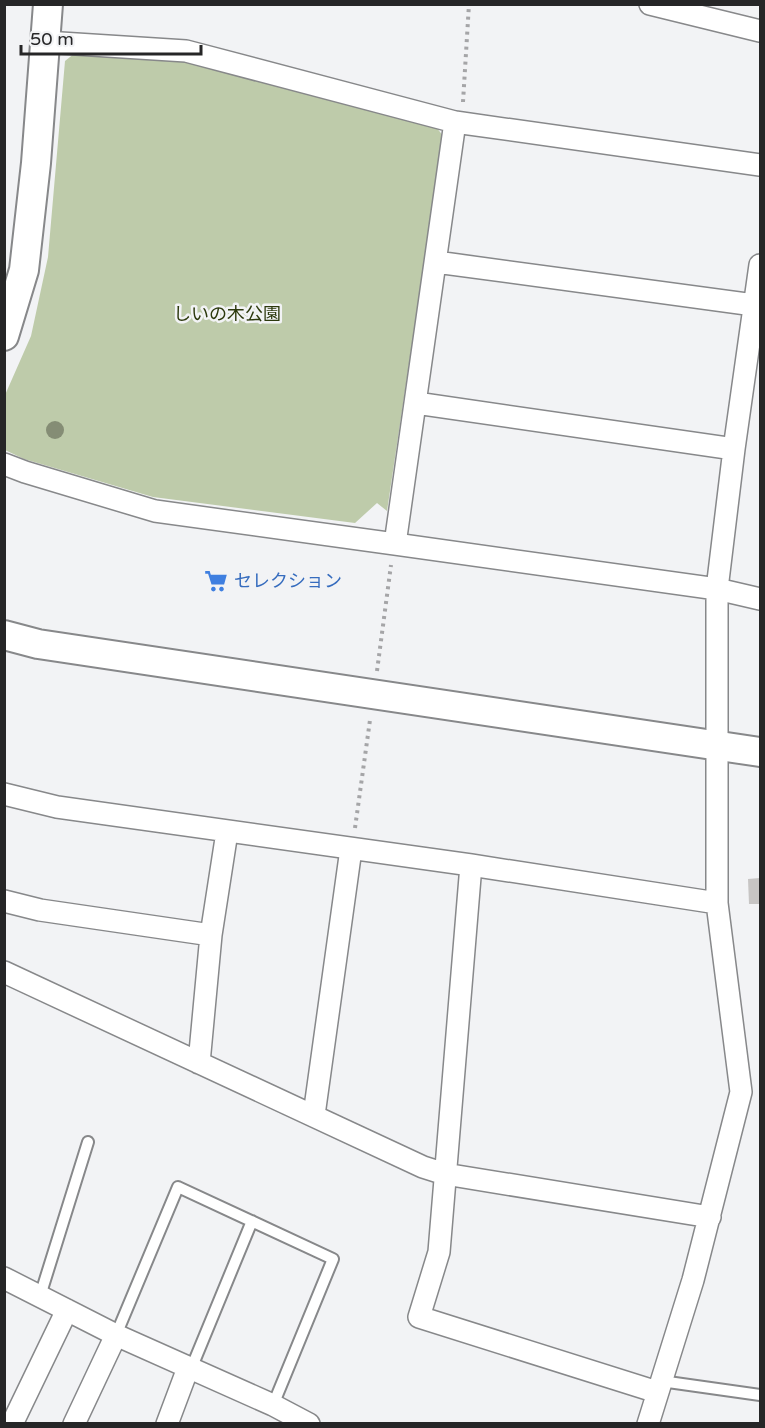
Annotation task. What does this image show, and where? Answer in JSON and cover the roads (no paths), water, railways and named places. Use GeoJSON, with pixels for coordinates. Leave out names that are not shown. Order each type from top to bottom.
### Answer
{"type":"FeatureCollection","features":[{"type":"Feature","properties":{"kind":"street"},"geometry":{"type":"LineString","coordinates":[[4,336],[24,270],[48,4]]}},
{"type":"Feature","properties":{"kind":"street"},"geometry":{"type":"LineString","coordinates":[[650,4],[760,31]]}},
{"type":"Feature","properties":{"kind":"street"},"geometry":{"type":"LineString","coordinates":[[45,42],[186,51],[455,122],[760,165]]}},
{"type":"Feature","properties":{"kind":"street"},"geometry":{"type":"LineString","coordinates":[[395,544],[455,122]]}},
{"type":"Feature","properties":{"kind":"street"},"geometry":{"type":"LineString","coordinates":[[436,262],[754,305]]}},
{"type":"Feature","properties":{"kind":"street"},"geometry":{"type":"LineString","coordinates":[[648,1424],[693,1280],[741,1092],[717,903],[717,589],[760,265]]}},
{"type":"Feature","properties":{"kind":"street"},"geometry":{"type":"LineString","coordinates":[[416,403],[734,449]]}},
{"type":"Feature","properties":{"kind":"street"},"geometry":{"type":"LineString","coordinates":[[4,464],[155,511],[717,589],[760,599]]}},
{"type":"Feature","properties":{"kind":"street"},"geometry":{"type":"LineString","coordinates":[[4,634],[38,644],[760,752]]}},
{"type":"Feature","properties":{"kind":"street"},"geometry":{"type":"LineString","coordinates":[[4,794],[57,807],[471,865],[717,903]]}},
{"type":"Feature","properties":{"kind":"street"},"geometry":{"type":"LineString","coordinates":[[199,1063],[212,935],[228,832]]}},
{"type":"Feature","properties":{"kind":"street"},"geometry":{"type":"LineString","coordinates":[[314,1115],[351,849]]}},
{"type":"Feature","properties":{"kind":"street"},"geometry":{"type":"LineString","coordinates":[[471,865],[439,1252],[419,1317],[659,1387]]}},
{"type":"Feature","properties":{"kind":"street"},"geometry":{"type":"LineString","coordinates":[[4,902],[40,910],[212,935]]}},
{"type":"Feature","properties":{"kind":"street"},"geometry":{"type":"LineString","coordinates":[[4,972],[423,1167],[445,1174],[710,1217]]}},
{"type":"Feature","properties":{"kind":"street"},"geometry":{"type":"LineString","coordinates":[[4,1278],[116,1335],[273,1405],[309,1424]]}},
{"type":"Feature","properties":{"kind":"street"},"geometry":{"type":"LineString","coordinates":[[12,1424],[67,1310]]}},
{"type":"Feature","properties":{"kind":"street"},"geometry":{"type":"LineString","coordinates":[[74,1424],[116,1335]]}},
{"type":"Feature","properties":{"kind":"street"},"geometry":{"type":"LineString","coordinates":[[167,1424],[189,1368]]}},
{"type":"Feature","properties":{"kind":"lane"},"geometry":{"type":"LineString","coordinates":[[40,1296],[88,1142]]}},
{"type":"Feature","properties":{"kind":"lane"},"geometry":{"type":"LineString","coordinates":[[116,1335],[178,1187],[333,1259],[273,1405]]}},
{"type":"Feature","properties":{"kind":"lane"},"geometry":{"type":"LineString","coordinates":[[189,1368],[252,1221]]}},
{"type":"Feature","properties":{"kind":"lane"},"geometry":{"type":"LineString","coordinates":[[659,1387],[760,1395]]}},
{"type":"Feature","properties":{"kind":"place","name":"セレクション"},"geometry":{"type":"Point","coordinates":[216,581]}},
{"type":"Feature","properties":{"kind":"park label","name":"しいの木公園"},"geometry":{"type":"Point","coordinates":[227,314]}}]}
